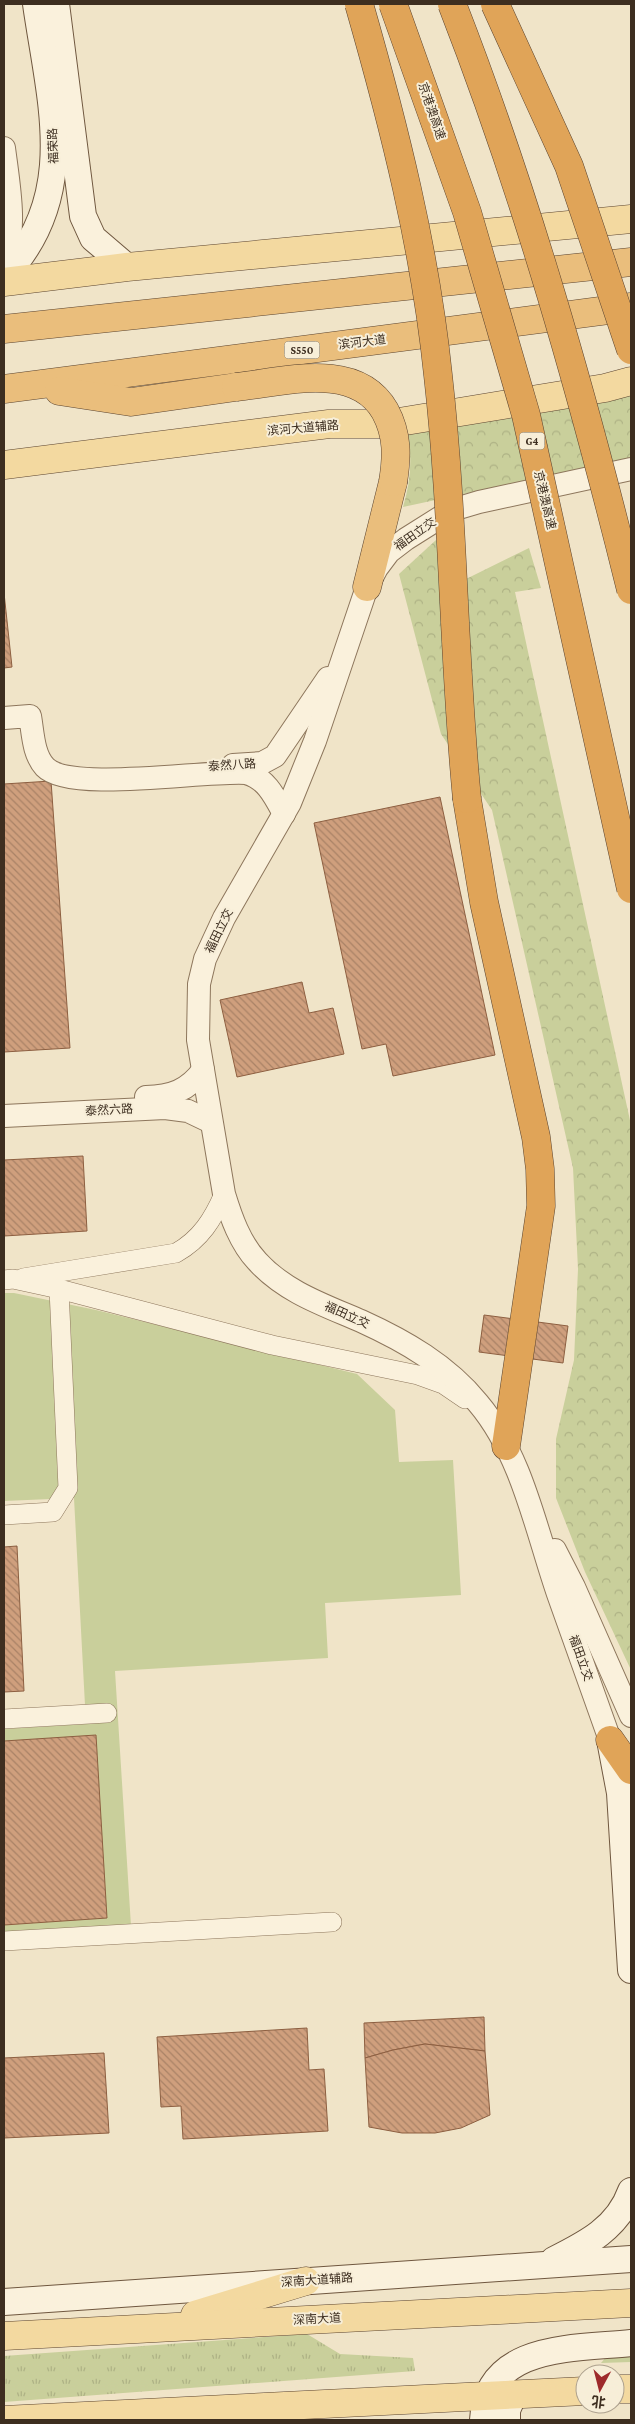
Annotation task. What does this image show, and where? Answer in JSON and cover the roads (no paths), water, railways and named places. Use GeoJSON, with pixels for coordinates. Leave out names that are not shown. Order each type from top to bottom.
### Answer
{"type":"FeatureCollection","features":[{"type":"Feature","properties":{"kind":"highway"},"geometry":{"type":"LineString","coordinates":[[359,4],[399,146],[417,230],[429,306],[445,451],[462,745],[467,799],[484,902],[536,1136],[540,1169],[541,1206],[506,1446]]}},
{"type":"Feature","properties":{"kind":"highway","name":"京港澳高速"},"geometry":{"type":"LineString","coordinates":[[393,4],[467,212],[526,415],[631,889]]}},
{"type":"Feature","properties":{"kind":"highway"},"geometry":{"type":"LineString","coordinates":[[452,4],[515,180],[557,316],[598,459],[631,590]]}},
{"type":"Feature","properties":{"kind":"highway"},"geometry":{"type":"LineString","coordinates":[[495,4],[568,166],[631,350]]}},
{"type":"Feature","properties":{"kind":"highway"},"geometry":{"type":"LineString","coordinates":[[589,266],[631,255]]}},
{"type":"Feature","properties":{"kind":"highway"},"geometry":{"type":"LineString","coordinates":[[4,329],[631,262]]}},
{"type":"Feature","properties":{"kind":"highway","name":"滨河大道"},"geometry":{"type":"LineString","coordinates":[[16,387],[601,311],[631,309]]}},
{"type":"Feature","properties":{"kind":"highway"},"geometry":{"type":"LineString","coordinates":[[16,387],[131,402],[236,387],[319,378],[355,384],[380,403],[394,432],[396,461],[367,587]]}},
{"type":"Feature","properties":{"kind":"highway"},"geometry":{"type":"LineString","coordinates":[[610,1740],[631,1770]]}},
{"type":"Feature","properties":{"kind":"main road","name":"福荣路"},"geometry":{"type":"LineString","coordinates":[[4,276],[19,260],[39,227],[47,207],[54,176],[54,145],[50,100],[36,4]]}},
{"type":"Feature","properties":{"kind":"main road","name":"福荣路"},"geometry":{"type":"LineString","coordinates":[[56,4],[84,216],[93,238],[126,267]]}},
{"type":"Feature","properties":{"kind":"main road"},"geometry":{"type":"LineString","coordinates":[[4,282],[126,267],[631,219]]}},
{"type":"Feature","properties":{"kind":"main road","name":"滨河大道辅路"},"geometry":{"type":"LineString","coordinates":[[4,464],[319,425],[387,424],[605,388],[631,381]]}},
{"type":"Feature","properties":{"kind":"main road"},"geometry":{"type":"LineString","coordinates":[[610,1740],[620,1793],[631,1970]]}},
{"type":"Feature","properties":{"kind":"main road"},"geometry":{"type":"LineString","coordinates":[[546,2264],[586,2244],[605,2231],[621,2212],[631,2191]]}},
{"type":"Feature","properties":{"kind":"main road","name":"深南大道辅路"},"geometry":{"type":"LineString","coordinates":[[4,2302],[631,2259]]}},
{"type":"Feature","properties":{"kind":"main road"},"geometry":{"type":"LineString","coordinates":[[155,2327],[306,2281]]}},
{"type":"Feature","properties":{"kind":"main road","name":"深南大道"},"geometry":{"type":"LineString","coordinates":[[4,2336],[631,2303]]}},
{"type":"Feature","properties":{"kind":"main road"},"geometry":{"type":"LineString","coordinates":[[485,2408],[494,2381],[505,2369],[523,2359],[541,2353],[631,2343]]}},
{"type":"Feature","properties":{"kind":"main road"},"geometry":{"type":"LineString","coordinates":[[4,2420],[485,2408],[514,2394],[575,2391]]}},
{"type":"Feature","properties":{"kind":"main road"},"geometry":{"type":"LineString","coordinates":[[507,2420],[507,2410],[514,2394]]}},
{"type":"Feature","properties":{"kind":"street"},"geometry":{"type":"LineString","coordinates":[[4,148],[10,192],[11,220],[4,265]]}},
{"type":"Feature","properties":{"kind":"street","name":"福田立交"},"geometry":{"type":"LineString","coordinates":[[631,469],[479,502],[452,510],[427,524],[390,552],[367,587],[303,772],[284,814],[224,918],[205,959],[199,984],[198,1010],[198,1040],[224,1194],[242,1239],[256,1260],[273,1277],[310,1300],[385,1332],[422,1352],[446,1370],[467,1390],[491,1421],[506,1446],[524,1489],[574,1586],[631,1716]]}},
{"type":"Feature","properties":{"kind":"street","name":"泰然八路"},"geometry":{"type":"LineString","coordinates":[[69,778],[82,774],[253,764],[267,761],[278,753],[343,657]]}},
{"type":"Feature","properties":{"kind":"street","name":"泰然八路"},"geometry":{"type":"LineString","coordinates":[[4,718],[30,716],[35,748],[40,761],[54,774],[82,780],[246,774],[256,777],[265,784],[284,814]]}},
{"type":"Feature","properties":{"kind":"street","name":"泰然六路"},"geometry":{"type":"LineString","coordinates":[[4,1105],[169,1095],[186,1089],[203,1070]]}},
{"type":"Feature","properties":{"kind":"street","name":"泰然六路"},"geometry":{"type":"LineString","coordinates":[[4,1116],[165,1108],[188,1111],[211,1122]]}},
{"type":"Feature","properties":{"kind":"street"},"geometry":{"type":"LineString","coordinates":[[8,1280],[176,1253],[188,1246],[208,1226],[224,1194]]}},
{"type":"Feature","properties":{"kind":"street"},"geometry":{"type":"LineString","coordinates":[[8,1280],[59,1289],[272,1345],[424,1377],[443,1384],[458,1393],[491,1421]]}},
{"type":"Feature","properties":{"kind":"street"},"geometry":{"type":"LineString","coordinates":[[4,1515],[53,1512],[68,1488],[59,1289]]}},
{"type":"Feature","properties":{"kind":"street","name":"福田立交"},"geometry":{"type":"LineString","coordinates":[[524,1489],[558,1594],[610,1740]]}},
{"type":"Feature","properties":{"kind":"street"},"geometry":{"type":"LineString","coordinates":[[4,1719],[107,1713]]}},
{"type":"Feature","properties":{"kind":"street"},"geometry":{"type":"LineString","coordinates":[[4,1941],[332,1922]]}}]}
